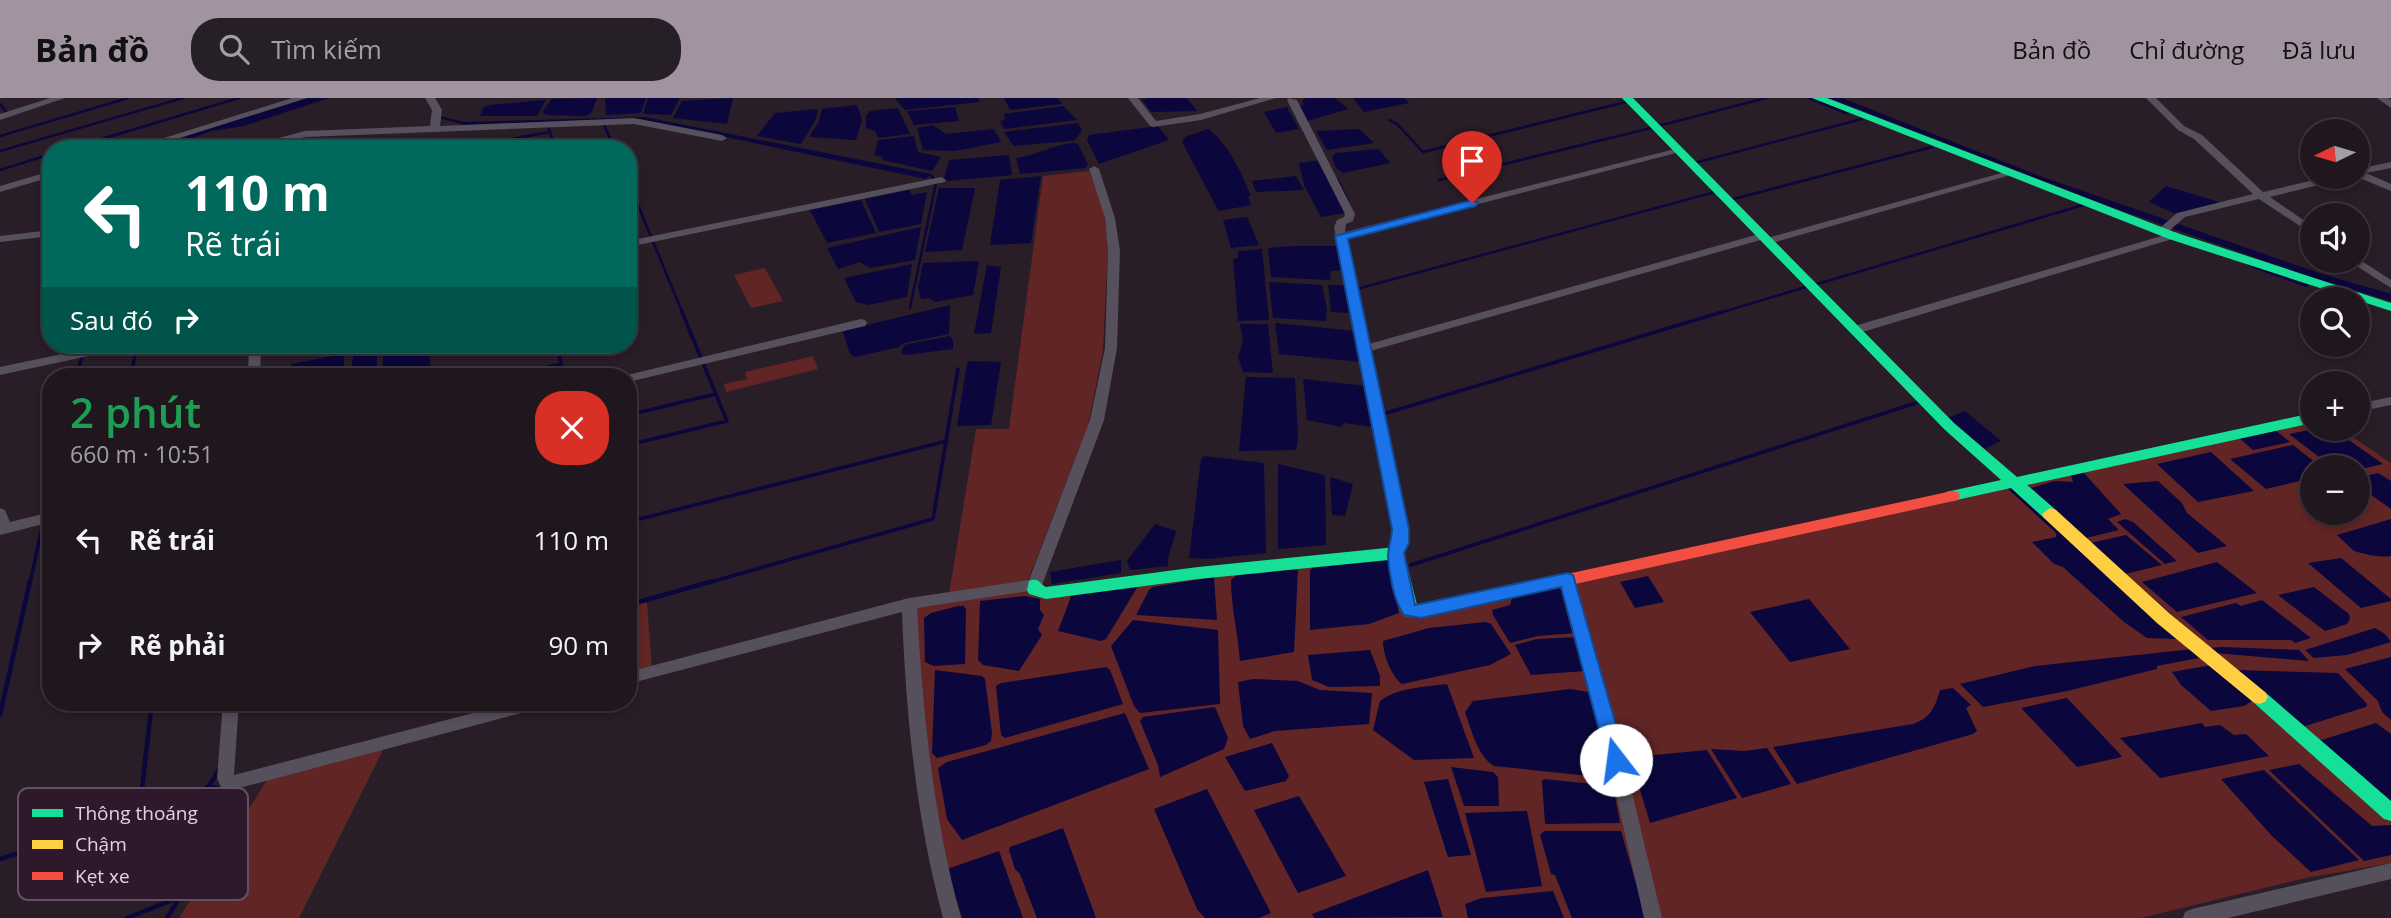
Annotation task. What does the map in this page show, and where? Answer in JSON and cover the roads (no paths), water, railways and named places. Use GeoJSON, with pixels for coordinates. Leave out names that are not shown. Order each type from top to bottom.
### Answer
{"type":"FeatureCollection","features":[{"type":"Feature","properties":{"kind":"street"},"geometry":{"type":"LineString","coordinates":[[0,117],[60,98]]}},
{"type":"Feature","properties":{"kind":"street"},"geometry":{"type":"LineString","coordinates":[[164,140],[302,98]]}},
{"type":"Feature","properties":{"kind":"street"},"geometry":{"type":"LineString","coordinates":[[430,98],[437,110],[435,129]]}},
{"type":"Feature","properties":{"kind":"street"},"geometry":{"type":"LineString","coordinates":[[1133,98],[1153,124],[1191,119],[1252,100],[1271,98]]}},
{"type":"Feature","properties":{"kind":"street"},"geometry":{"type":"LineString","coordinates":[[1627,98],[1949,426],[2391,813]]}},
{"type":"Feature","properties":{"kind":"street"},"geometry":{"type":"LineString","coordinates":[[1817,98],[2009,174],[2169,228],[2301,280],[2391,307]]}},
{"type":"Feature","properties":{"kind":"street"},"geometry":{"type":"LineString","coordinates":[[2151,98],[2181,128],[2198,137],[2260,195],[2300,223]]}},
{"type":"Feature","properties":{"kind":"street"},"geometry":{"type":"LineString","coordinates":[[2382,98],[2391,105]]}},
{"type":"Feature","properties":{"kind":"street"},"geometry":{"type":"LineString","coordinates":[[1292,100],[1350,214],[1349,219],[1339,225],[1401,529],[1401,543],[1396,553],[1407,607],[1415,612],[2300,421]]}},
{"type":"Feature","properties":{"kind":"street"},"geometry":{"type":"LineString","coordinates":[[280,140],[305,134],[634,121],[722,138]]}},
{"type":"Feature","properties":{"kind":"street"},"geometry":{"type":"LineString","coordinates":[[1341,236],[1679,151]]}},
{"type":"Feature","properties":{"kind":"street"},"geometry":{"type":"LineString","coordinates":[[2370,170],[2391,165]]}},
{"type":"Feature","properties":{"kind":"street"},"geometry":{"type":"LineString","coordinates":[[1094,169],[1110,218],[1114,251],[1111,348],[1097,420],[1035,590],[1046,593],[1185,575],[1396,553]]}},
{"type":"Feature","properties":{"kind":"street"},"geometry":{"type":"LineString","coordinates":[[1365,349],[2009,174]]}},
{"type":"Feature","properties":{"kind":"street"},"geometry":{"type":"LineString","coordinates":[[0,189],[42,177]]}},
{"type":"Feature","properties":{"kind":"street"},"geometry":{"type":"LineString","coordinates":[[2370,179],[2391,188]]}},
{"type":"Feature","properties":{"kind":"street"},"geometry":{"type":"LineString","coordinates":[[637,242],[941,180]]}},
{"type":"Feature","properties":{"kind":"street"},"geometry":{"type":"LineString","coordinates":[[1855,330],[2169,228],[2180,215],[2300,186]]}},
{"type":"Feature","properties":{"kind":"street"},"geometry":{"type":"LineString","coordinates":[[0,239],[42,234]]}},
{"type":"Feature","properties":{"kind":"street"},"geometry":{"type":"LineString","coordinates":[[2370,271],[2391,285]]}},
{"type":"Feature","properties":{"kind":"street"},"geometry":{"type":"LineString","coordinates":[[637,376],[861,323]]}},
{"type":"Feature","properties":{"kind":"street"},"geometry":{"type":"LineString","coordinates":[[0,371],[79,354]]}},
{"type":"Feature","properties":{"kind":"street"},"geometry":{"type":"LineString","coordinates":[[2370,405],[2391,401]]}},
{"type":"Feature","properties":{"kind":"street"},"geometry":{"type":"LineString","coordinates":[[0,513],[3,529],[42,519]]}},
{"type":"Feature","properties":{"kind":"street"},"geometry":{"type":"LineString","coordinates":[[1567,579],[1616,760],[1653,918]]}},
{"type":"Feature","properties":{"kind":"street"},"geometry":{"type":"LineString","coordinates":[[637,676],[909,604],[1035,585]]}},
{"type":"Feature","properties":{"kind":"street"},"geometry":{"type":"LineString","coordinates":[[909,604],[915,726],[934,856],[952,918]]}},
{"type":"Feature","properties":{"kind":"street"},"geometry":{"type":"LineString","coordinates":[[230,711],[225,778],[232,783],[506,711]]}},
{"type":"Feature","properties":{"kind":"street"},"geometry":{"type":"LineString","coordinates":[[2192,918],[2370,873],[2391,871]]}},
{"type":"Feature","properties":{"kind":"waterway"},"geometry":{"type":"LineString","coordinates":[[0,136],[128,98]]}},
{"type":"Feature","properties":{"kind":"waterway"},"geometry":{"type":"LineString","coordinates":[[0,151],[183,98]]}},
{"type":"Feature","properties":{"kind":"waterway"},"geometry":{"type":"LineString","coordinates":[[98,140],[239,98]]}},
{"type":"Feature","properties":{"kind":"waterway"},"geometry":{"type":"LineString","coordinates":[[1658,126],[1766,98]]}},
{"type":"Feature","properties":{"kind":"waterway"},"geometry":{"type":"LineString","coordinates":[[1809,98],[1846,113]]}},
{"type":"Feature","properties":{"kind":"waterway"},"geometry":{"type":"LineString","coordinates":[[1389,120],[1397,124],[1423,152],[1626,102]]}},
{"type":"Feature","properties":{"kind":"waterway"},"geometry":{"type":"LineString","coordinates":[[0,104],[7,113]]}},
{"type":"Feature","properties":{"kind":"waterway"},"geometry":{"type":"LineString","coordinates":[[1694,163],[1862,119]]}},
{"type":"Feature","properties":{"kind":"waterway"},"geometry":{"type":"LineString","coordinates":[[604,125],[611,140]]}},
{"type":"Feature","properties":{"kind":"waterway"},"geometry":{"type":"LineString","coordinates":[[548,127],[550,132]]}},
{"type":"Feature","properties":{"kind":"waterway"},"geometry":{"type":"LineString","coordinates":[[1439,180],[1651,128]]}},
{"type":"Feature","properties":{"kind":"waterway"},"geometry":{"type":"LineString","coordinates":[[505,140],[550,132]]}},
{"type":"Feature","properties":{"kind":"waterway"},"geometry":{"type":"LineString","coordinates":[[550,132],[553,140]]}},
{"type":"Feature","properties":{"kind":"waterway"},"geometry":{"type":"LineString","coordinates":[[1730,200],[1932,147]]}},
{"type":"Feature","properties":{"kind":"waterway"},"geometry":{"type":"LineString","coordinates":[[0,170],[42,157]]}},
{"type":"Feature","properties":{"kind":"waterway"},"geometry":{"type":"LineString","coordinates":[[910,308],[936,183],[931,175]]}},
{"type":"Feature","properties":{"kind":"waterway"},"geometry":{"type":"LineString","coordinates":[[1337,179],[1348,200]]}},
{"type":"Feature","properties":{"kind":"waterway"},"geometry":{"type":"LineString","coordinates":[[1357,289],[1715,192]]}},
{"type":"Feature","properties":{"kind":"waterway"},"geometry":{"type":"LineString","coordinates":[[637,203],[683,314]]}},
{"type":"Feature","properties":{"kind":"waterway"},"geometry":{"type":"LineString","coordinates":[[1814,285],[2083,205]]}},
{"type":"Feature","properties":{"kind":"waterway"},"geometry":{"type":"LineString","coordinates":[[2249,265],[2307,286]]}},
{"type":"Feature","properties":{"kind":"waterway"},"geometry":{"type":"LineString","coordinates":[[1716,314],[1806,287]]}},
{"type":"Feature","properties":{"kind":"waterway"},"geometry":{"type":"LineString","coordinates":[[682,312],[716,394]]}},
{"type":"Feature","properties":{"kind":"waterway"},"geometry":{"type":"LineString","coordinates":[[1383,414],[1722,312]]}},
{"type":"Feature","properties":{"kind":"waterway"},"geometry":{"type":"LineString","coordinates":[[133,368],[135,354]]}},
{"type":"Feature","properties":{"kind":"waterway"},"geometry":{"type":"LineString","coordinates":[[559,354],[563,368]]}},
{"type":"Feature","properties":{"kind":"waterway"},"geometry":{"type":"LineString","coordinates":[[79,368],[82,356]]}},
{"type":"Feature","properties":{"kind":"waterway"},"geometry":{"type":"LineString","coordinates":[[544,368],[561,364]]}},
{"type":"Feature","properties":{"kind":"waterway"},"geometry":{"type":"LineString","coordinates":[[946,441],[958,369]]}},
{"type":"Feature","properties":{"kind":"waterway"},"geometry":{"type":"LineString","coordinates":[[637,413],[716,394]]}},
{"type":"Feature","properties":{"kind":"waterway"},"geometry":{"type":"LineString","coordinates":[[637,443],[727,421],[716,394]]}},
{"type":"Feature","properties":{"kind":"waterway"},"geometry":{"type":"LineString","coordinates":[[1411,565],[1919,402]]}},
{"type":"Feature","properties":{"kind":"waterway"},"geometry":{"type":"LineString","coordinates":[[637,520],[946,441]]}},
{"type":"Feature","properties":{"kind":"waterway"},"geometry":{"type":"LineString","coordinates":[[707,583],[933,519],[946,441]]}},
{"type":"Feature","properties":{"kind":"waterway"},"geometry":{"type":"LineString","coordinates":[[30,583],[42,528]]}},
{"type":"Feature","properties":{"kind":"waterway"},"geometry":{"type":"LineString","coordinates":[[0,715],[30,581]]}},
{"type":"Feature","properties":{"kind":"waterway"},"geometry":{"type":"LineString","coordinates":[[637,602],[713,581]]}},
{"type":"Feature","properties":{"kind":"waterway"},"geometry":{"type":"LineString","coordinates":[[142,788],[151,711]]}},
{"type":"Feature","properties":{"kind":"waterway"},"geometry":{"type":"LineString","coordinates":[[209,786],[219,770]]}},
{"type":"Feature","properties":{"kind":"waterway"},"geometry":{"type":"LineString","coordinates":[[209,786],[216,788]]}},
{"type":"Feature","properties":{"kind":"waterway"},"geometry":{"type":"LineString","coordinates":[[0,859],[18,853]]}},
{"type":"Feature","properties":{"kind":"waterway"},"geometry":{"type":"LineString","coordinates":[[127,918],[172,900]]}},
{"type":"Feature","properties":{"kind":"waterway"},"geometry":{"type":"LineString","coordinates":[[167,918],[178,900]]}}]}
